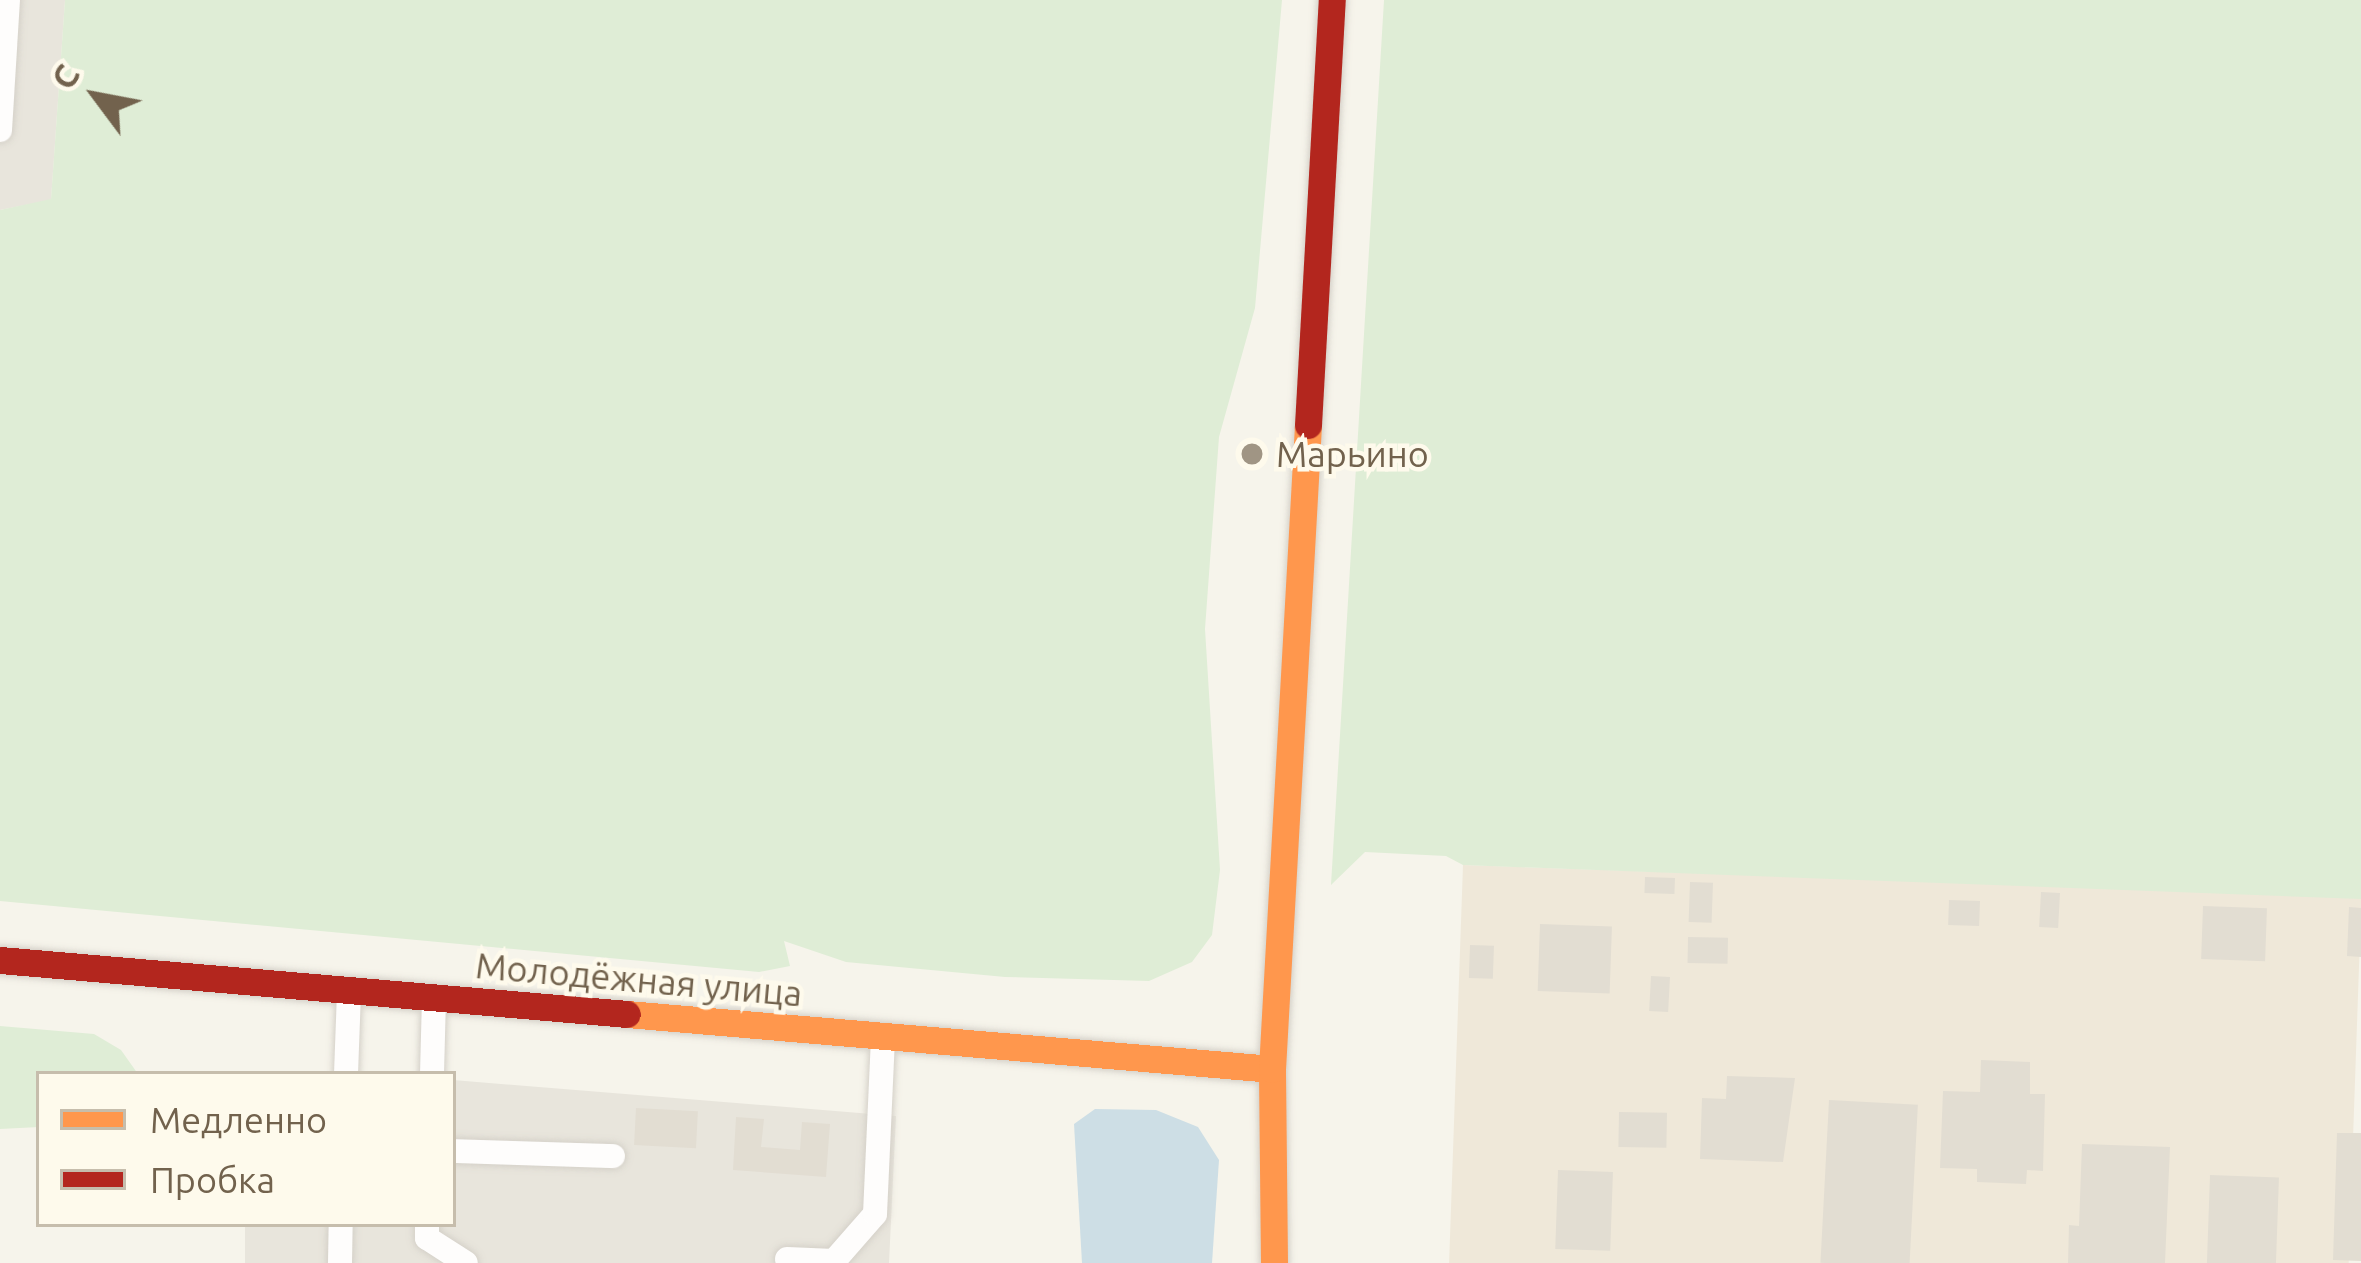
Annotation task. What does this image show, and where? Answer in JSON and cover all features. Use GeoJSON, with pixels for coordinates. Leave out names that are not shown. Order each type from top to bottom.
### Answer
{"type":"FeatureCollection","features":[{"type":"Feature","properties":{"kind":"street"},"geometry":{"type":"LineString","coordinates":[[1274,1263],[1271,1070],[1332,0]]}},
{"type":"Feature","properties":{"kind":"street","name":"Молодёжная улица"},"geometry":{"type":"LineString","coordinates":[[0,960],[1271,1070]]}},
{"type":"Feature","properties":{"kind":"lane"},"geometry":{"type":"LineString","coordinates":[[0,130],[8,0]]}},
{"type":"Feature","properties":{"kind":"lane"},"geometry":{"type":"LineString","coordinates":[[346,1071],[349,990]]}},
{"type":"Feature","properties":{"kind":"lane"},"geometry":{"type":"LineString","coordinates":[[433,1071],[434,998]]}},
{"type":"Feature","properties":{"kind":"lane"},"geometry":{"type":"LineString","coordinates":[[787,1259],[833,1261],[875,1214],[883,1036]]}},
{"type":"Feature","properties":{"kind":"lane"},"geometry":{"type":"LineString","coordinates":[[456,1151],[613,1156]]}},
{"type":"Feature","properties":{"kind":"lane"},"geometry":{"type":"LineString","coordinates":[[340,1263],[341,1227]]}},
{"type":"Feature","properties":{"kind":"lane"},"geometry":{"type":"LineString","coordinates":[[427,1227],[427,1238],[466,1263]]}},
{"type":"Feature","properties":{"kind":"shaded area"},"geometry":{"type":"Polygon","coordinates":[[[0,0],[65,0],[51,200],[0,210],[0,0]]]}},
{"type":"Feature","properties":{"kind":"shaded area"},"geometry":{"type":"Polygon","coordinates":[[[1463,865],[2361,896],[2349,1263],[1449,1263],[1463,865]]]}},
{"type":"Feature","properties":{"kind":"shaded area"},"geometry":{"type":"Polygon","coordinates":[[[456,1080],[896,1116],[889,1263],[245,1263],[245,1227],[456,1227],[456,1080]]]}},
{"type":"Feature","properties":{"kind":"shaded area"},"geometry":{"type":"Polygon","coordinates":[[[1095,1109],[1156,1110],[1198,1127],[1219,1160],[1212,1263],[1082,1263],[1074,1124],[1095,1109]]]}},
{"type":"Feature","properties":{"kind":"green space"},"geometry":{"type":"Polygon","coordinates":[[[65,0],[1282,0],[1255,308],[1219,437],[1205,629],[1220,870],[1212,935],[1192,962],[1149,981],[1005,977],[846,962],[784,941],[790,966],[759,972],[0,901],[0,210],[51,199],[65,0]]]}},
{"type":"Feature","properties":{"kind":"green space"},"geometry":{"type":"Polygon","coordinates":[[[1384,0],[2361,0],[2361,899],[1463,865],[1446,856],[1365,852],[1331,885],[1384,0]]]}},
{"type":"Feature","properties":{"kind":"green space"},"geometry":{"type":"Polygon","coordinates":[[[0,1026],[94,1034],[121,1050],[136,1071],[36,1071],[36,1127],[0,1129],[0,1026]]]}},
{"type":"Feature","properties":{"kind":"building"},"geometry":{"type":"Polygon","coordinates":[[[1645,877],[1675,878],[1674,894],[1644,893],[1645,877]]]}},
{"type":"Feature","properties":{"kind":"building"},"geometry":{"type":"Polygon","coordinates":[[[1690,882],[1713,883],[1712,923],[1689,922],[1690,882]]]}},
{"type":"Feature","properties":{"kind":"building"},"geometry":{"type":"Polygon","coordinates":[[[2041,892],[2060,893],[2058,928],[2039,927],[2041,892]]]}},
{"type":"Feature","properties":{"kind":"building"},"geometry":{"type":"Polygon","coordinates":[[[1949,900],[1980,901],[1979,926],[1948,925],[1949,900]]]}},
{"type":"Feature","properties":{"kind":"building"},"geometry":{"type":"Polygon","coordinates":[[[2203,906],[2267,908],[2265,961],[2201,959],[2203,906]]]}},
{"type":"Feature","properties":{"kind":"building"},"geometry":{"type":"Polygon","coordinates":[[[2349,907],[2361,908],[2361,957],[2347,956],[2349,907]]]}},
{"type":"Feature","properties":{"kind":"building"},"geometry":{"type":"Polygon","coordinates":[[[1540,924],[1612,927],[1610,993],[1538,991],[1540,924]]]}},
{"type":"Feature","properties":{"kind":"building"},"geometry":{"type":"Polygon","coordinates":[[[1688,937],[1728,938],[1728,964],[1688,963],[1688,937]]]}},
{"type":"Feature","properties":{"kind":"building"},"geometry":{"type":"Polygon","coordinates":[[[1470,945],[1494,946],[1493,979],[1469,978],[1470,945]]]}},
{"type":"Feature","properties":{"kind":"building"},"geometry":{"type":"Polygon","coordinates":[[[1651,976],[1670,977],[1668,1012],[1649,1011],[1651,976]]]}},
{"type":"Feature","properties":{"kind":"building"},"geometry":{"type":"Polygon","coordinates":[[[1981,1060],[2030,1062],[2030,1094],[2045,1094],[2043,1171],[2027,1170],[2026,1184],[1977,1182],[1977,1169],[1940,1168],[1943,1091],[1980,1092],[1981,1060]]]}},
{"type":"Feature","properties":{"kind":"building"},"geometry":{"type":"Polygon","coordinates":[[[1727,1076],[1795,1078],[1783,1162],[1700,1159],[1702,1098],[1726,1099],[1727,1076]]]}},
{"type":"Feature","properties":{"kind":"building"},"geometry":{"type":"Polygon","coordinates":[[[1829,1100],[1918,1105],[1910,1263],[1820,1263],[1829,1100]]]}},
{"type":"Feature","properties":{"kind":"building"},"geometry":{"type":"Polygon","coordinates":[[[636,1108],[698,1111],[696,1148],[634,1145],[636,1108]]]}},
{"type":"Feature","properties":{"kind":"building"},"geometry":{"type":"Polygon","coordinates":[[[1619,1112],[1667,1113],[1666,1148],[1618,1147],[1619,1112]]]}},
{"type":"Feature","properties":{"kind":"building"},"geometry":{"type":"Polygon","coordinates":[[[736,1117],[764,1119],[761,1147],[800,1150],[802,1122],[830,1124],[826,1177],[733,1170],[736,1117]]]}},
{"type":"Feature","properties":{"kind":"building"},"geometry":{"type":"Polygon","coordinates":[[[2337,1133],[2361,1133],[2361,1261],[2333,1260],[2337,1133]]]}},
{"type":"Feature","properties":{"kind":"building"},"geometry":{"type":"Polygon","coordinates":[[[2082,1144],[2170,1147],[2165,1263],[2068,1263],[2069,1225],[2079,1226],[2082,1144]]]}},
{"type":"Feature","properties":{"kind":"building"},"geometry":{"type":"Polygon","coordinates":[[[1558,1170],[1613,1172],[1610,1251],[1555,1249],[1558,1170]]]}},
{"type":"Feature","properties":{"kind":"building"},"geometry":{"type":"Polygon","coordinates":[[[2210,1175],[2279,1177],[2276,1263],[2207,1263],[2210,1175]]]}},
{"type":"Feature","properties":{"kind":"traffic: slow"},"geometry":{"type":"LineString","coordinates":[[1274,1263],[1272,1069],[1308,425]]}},
{"type":"Feature","properties":{"kind":"traffic: slow"},"geometry":{"type":"LineString","coordinates":[[627,1014],[1272,1069]]}},
{"type":"Feature","properties":{"kind":"traffic: jam"},"geometry":{"type":"LineString","coordinates":[[1308,425],[1332,0]]}},
{"type":"Feature","properties":{"kind":"traffic: jam"},"geometry":{"type":"LineString","coordinates":[[0,960],[627,1014]]}},
{"type":"Feature","properties":{"kind":"place","name":"Марьино"},"geometry":{"type":"Point","coordinates":[1252,454]}}]}
